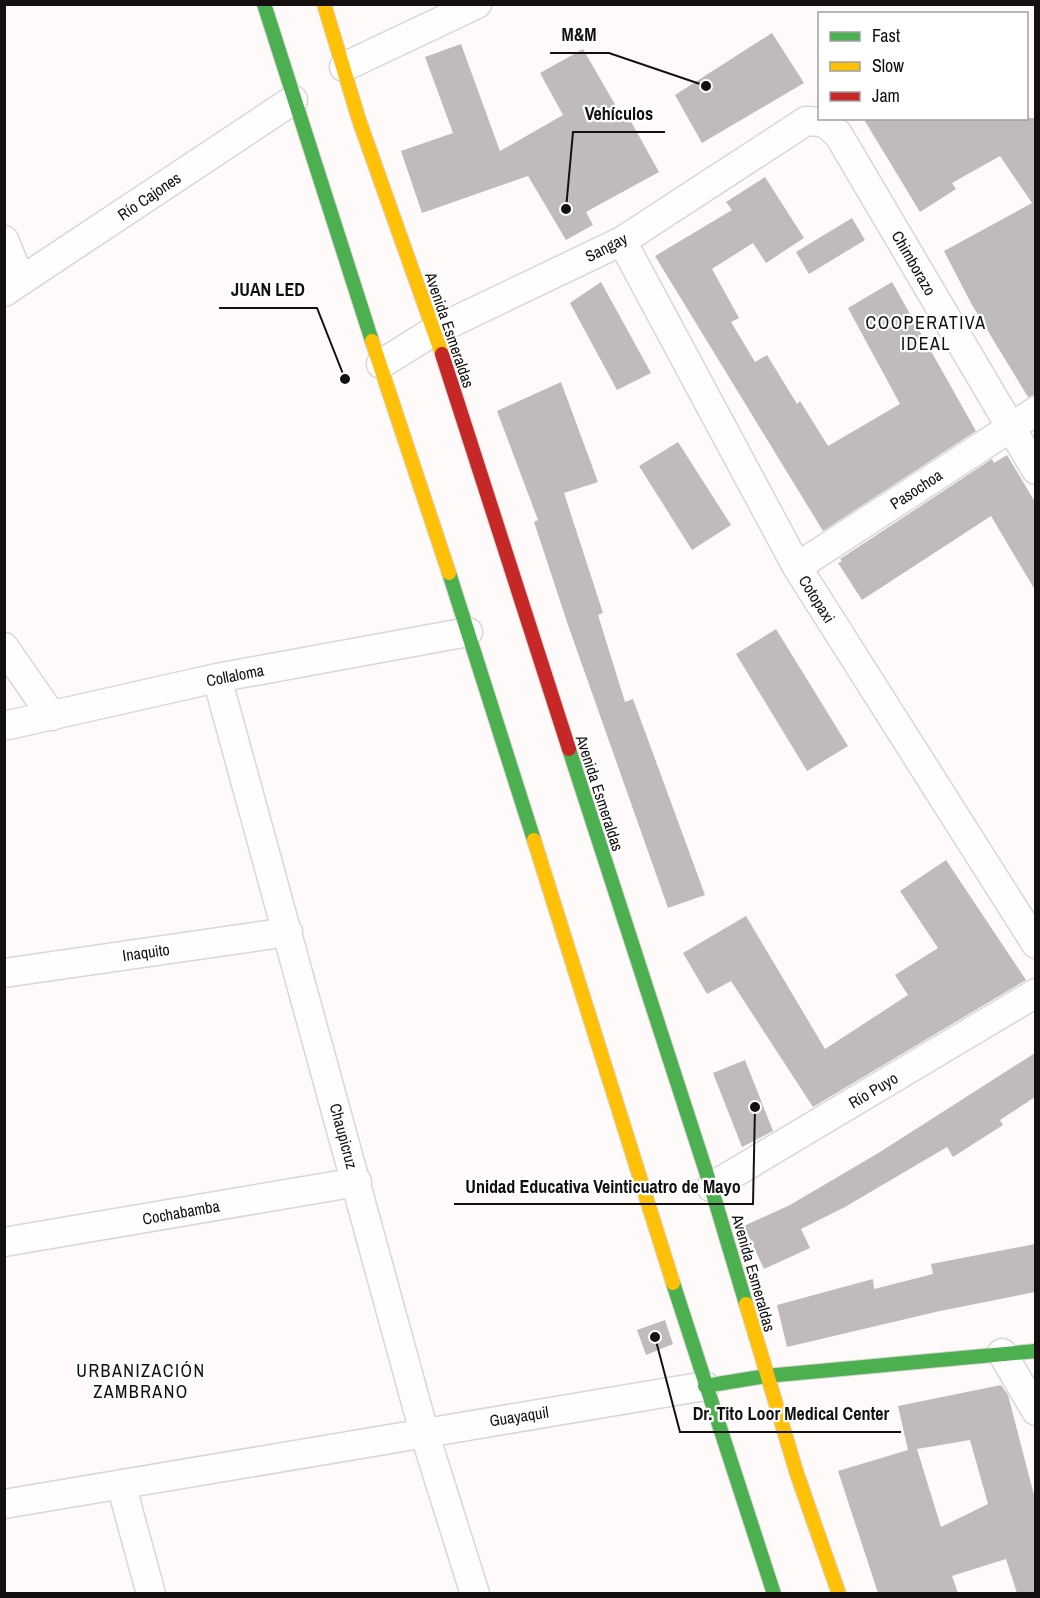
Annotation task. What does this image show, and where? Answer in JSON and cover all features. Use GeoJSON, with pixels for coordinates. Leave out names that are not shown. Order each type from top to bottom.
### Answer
{"type":"FeatureCollection","features":[{"type":"Feature","properties":{"kind":"main road"},"geometry":{"type":"LineString","coordinates":[[264,4],[293,100],[468,632],[705,1386],[774,1593]]}},
{"type":"Feature","properties":{"kind":"main road","name":"Avenida Esmeraldas"},"geometry":{"type":"LineString","coordinates":[[324,4],[359,120],[434,331],[711,1187],[797,1474],[839,1593]]}},
{"type":"Feature","properties":{"kind":"main road","name":"Guayaquil"},"geometry":{"type":"LineString","coordinates":[[705,1386],[766,1376],[1035,1351]]}},
{"type":"Feature","properties":{"kind":"street"},"geometry":{"type":"LineString","coordinates":[[344,67],[477,4]]}},
{"type":"Feature","properties":{"kind":"street","name":"Río Cajones"},"geometry":{"type":"LineString","coordinates":[[13,286],[293,100]]}},
{"type":"Feature","properties":{"kind":"street","name":"Sangay"},"geometry":{"type":"LineString","coordinates":[[381,364],[434,331],[622,241],[806,121],[824,123]]}},
{"type":"Feature","properties":{"kind":"street","name":"Chimborazo"},"geometry":{"type":"LineString","coordinates":[[824,123],[838,134],[1035,470]]}},
{"type":"Feature","properties":{"kind":"street"},"geometry":{"type":"LineString","coordinates":[[4,240],[13,286]]}},
{"type":"Feature","properties":{"kind":"street","name":"Cotopaxi"},"geometry":{"type":"LineString","coordinates":[[622,241],[797,567],[1035,944]]}},
{"type":"Feature","properties":{"kind":"street","name":"Pasochoa"},"geometry":{"type":"LineString","coordinates":[[797,567],[1035,411]]}},
{"type":"Feature","properties":{"kind":"street","name":"Collaloma"},"geometry":{"type":"LineString","coordinates":[[4,726],[217,678],[468,632]]}},
{"type":"Feature","properties":{"kind":"street"},"geometry":{"type":"LineString","coordinates":[[4,646],[52,716]]}},
{"type":"Feature","properties":{"kind":"street","name":"Chaupicruz"},"geometry":{"type":"LineString","coordinates":[[217,678],[424,1432],[475,1593]]}},
{"type":"Feature","properties":{"kind":"street","name":"Inaquito"},"geometry":{"type":"LineString","coordinates":[[4,973],[288,932]]}},
{"type":"Feature","properties":{"kind":"street","name":"Río Puyo"},"geometry":{"type":"LineString","coordinates":[[711,1187],[1035,993]]}},
{"type":"Feature","properties":{"kind":"street","name":"Cochabamba"},"geometry":{"type":"LineString","coordinates":[[4,1242],[357,1182]]}},
{"type":"Feature","properties":{"kind":"street"},"geometry":{"type":"LineString","coordinates":[[1002,1353],[1035,1411]]}},
{"type":"Feature","properties":{"kind":"street","name":"Guayaquil"},"geometry":{"type":"LineString","coordinates":[[4,1504],[705,1386]]}},
{"type":"Feature","properties":{"kind":"street"},"geometry":{"type":"LineString","coordinates":[[121,1484],[151,1593]]}},
{"type":"Feature","properties":{"kind":"building"},"geometry":{"type":"Polygon","coordinates":[[[772,33],[804,83],[702,143],[675,95],[772,33]]]}},
{"type":"Feature","properties":{"kind":"building"},"geometry":{"type":"Polygon","coordinates":[[[461,44],[500,151],[563,115],[540,73],[583,49],[624,120],[629,118],[659,172],[586,212],[593,225],[566,240],[528,176],[422,213],[401,151],[453,133],[425,57],[461,44]]]}},
{"type":"Feature","properties":{"kind":"building"},"geometry":{"type":"Polygon","coordinates":[[[1028,118],[1035,118],[1035,395],[1028,397],[972,305],[944,251],[1032,203],[1000,156],[952,183],[956,189],[920,212],[864,120],[1028,120],[1028,118]]]}},
{"type":"Feature","properties":{"kind":"building"},"geometry":{"type":"Polygon","coordinates":[[[765,177],[804,238],[766,263],[753,243],[712,269],[739,318],[731,322],[755,362],[767,355],[797,404],[800,401],[828,446],[900,404],[848,308],[892,282],[976,431],[823,531],[655,256],[732,210],[726,202],[765,177]]]}},
{"type":"Feature","properties":{"kind":"building"},"geometry":{"type":"Polygon","coordinates":[[[852,218],[865,240],[809,274],[796,252],[852,218]]]}},
{"type":"Feature","properties":{"kind":"building"},"geometry":{"type":"Polygon","coordinates":[[[601,282],[651,373],[617,390],[570,303],[601,282]]]}},
{"type":"Feature","properties":{"kind":"building"},"geometry":{"type":"Polygon","coordinates":[[[561,382],[598,482],[564,493],[603,613],[598,615],[625,702],[633,699],[705,895],[668,908],[568,625],[534,522],[538,520],[497,411],[561,382]]]}},
{"type":"Feature","properties":{"kind":"building"},"geometry":{"type":"Polygon","coordinates":[[[678,442],[731,525],[692,550],[639,466],[678,442]]]}},
{"type":"Feature","properties":{"kind":"building"},"geometry":{"type":"Polygon","coordinates":[[[1007,455],[1035,502],[1035,590],[991,516],[862,600],[838,563],[842,561],[840,559],[992,459],[994,463],[1007,455]]]}},
{"type":"Feature","properties":{"kind":"building"},"geometry":{"type":"Polygon","coordinates":[[[776,629],[848,746],[807,771],[736,654],[776,629]]]}},
{"type":"Feature","properties":{"kind":"building"},"geometry":{"type":"Polygon","coordinates":[[[946,860],[1026,980],[813,1107],[731,981],[707,994],[683,953],[746,916],[825,1049],[908,995],[895,975],[938,948],[900,891],[946,860]]]}},
{"type":"Feature","properties":{"kind":"building"},"geometry":{"type":"Polygon","coordinates":[[[1035,1053],[1035,1097],[1000,1120],[1003,1125],[953,1157],[947,1147],[845,1207],[801,1229],[810,1248],[764,1269],[744,1226],[790,1205],[880,1152],[1035,1053]]]}},
{"type":"Feature","properties":{"kind":"building"},"geometry":{"type":"Polygon","coordinates":[[[745,1060],[773,1131],[742,1147],[713,1073],[745,1060]]]}},
{"type":"Feature","properties":{"kind":"building"},"geometry":{"type":"Polygon","coordinates":[[[1035,1244],[1035,1292],[940,1311],[787,1347],[777,1305],[873,1279],[874,1289],[933,1274],[931,1264],[1035,1244]]]}},
{"type":"Feature","properties":{"kind":"building"},"geometry":{"type":"Polygon","coordinates":[[[665,1320],[673,1344],[646,1355],[637,1330],[665,1320]]]}},
{"type":"Feature","properties":{"kind":"building"},"geometry":{"type":"Polygon","coordinates":[[[1001,1385],[1008,1395],[1035,1499],[1035,1593],[1017,1593],[1006,1559],[952,1576],[958,1593],[878,1593],[838,1471],[908,1450],[898,1406],[1001,1385]],[[970,1440],[917,1449],[941,1527],[988,1504],[970,1440]]]}},
{"type":"Feature","properties":{"kind":"traffic: fast"},"geometry":{"type":"LineString","coordinates":[[264,4],[372,341]]}},
{"type":"Feature","properties":{"kind":"traffic: fast"},"geometry":{"type":"LineString","coordinates":[[449,573],[534,840]]}},
{"type":"Feature","properties":{"kind":"traffic: fast"},"geometry":{"type":"LineString","coordinates":[[569,749],[711,1187],[746,1304]]}},
{"type":"Feature","properties":{"kind":"traffic: fast"},"geometry":{"type":"LineString","coordinates":[[673,1283],[774,1594]]}},
{"type":"Feature","properties":{"kind":"traffic: fast"},"geometry":{"type":"LineString","coordinates":[[705,1386],[766,1376],[1036,1351]]}},
{"type":"Feature","properties":{"kind":"traffic: slow"},"geometry":{"type":"LineString","coordinates":[[324,4],[359,120],[442,354]]}},
{"type":"Feature","properties":{"kind":"traffic: slow"},"geometry":{"type":"LineString","coordinates":[[372,341],[449,573]]}},
{"type":"Feature","properties":{"kind":"traffic: slow"},"geometry":{"type":"LineString","coordinates":[[534,840],[673,1283]]}},
{"type":"Feature","properties":{"kind":"traffic: slow"},"geometry":{"type":"LineString","coordinates":[[746,1304],[797,1474],[839,1594]]}},
{"type":"Feature","properties":{"kind":"traffic: jam"},"geometry":{"type":"LineString","coordinates":[[442,354],[569,749]]}},
{"type":"Feature","properties":{"kind":"place","name":"M&M"},"geometry":{"type":"Point","coordinates":[706,86]}},
{"type":"Feature","properties":{"kind":"place","name":"Vehículos"},"geometry":{"type":"Point","coordinates":[566,209]}},
{"type":"Feature","properties":{"kind":"place","name":"JUAN LED"},"geometry":{"type":"Point","coordinates":[345,379]}},
{"type":"Feature","properties":{"kind":"place","name":"Unidad Educativa Veinticuatro de Mayo"},"geometry":{"type":"Point","coordinates":[755,1107]}},
{"type":"Feature","properties":{"kind":"place","name":"Dr. Tito Loor Medical Center"},"geometry":{"type":"Point","coordinates":[655,1337]}},
{"type":"Feature","properties":{"kind":"district","name":"COOPERATIVA IDEAL"},"geometry":{"type":"Point","coordinates":[926,332]}},
{"type":"Feature","properties":{"kind":"district","name":"URBANIZACIÓN ZAMBRANO"},"geometry":{"type":"Point","coordinates":[141,1380]}}]}
